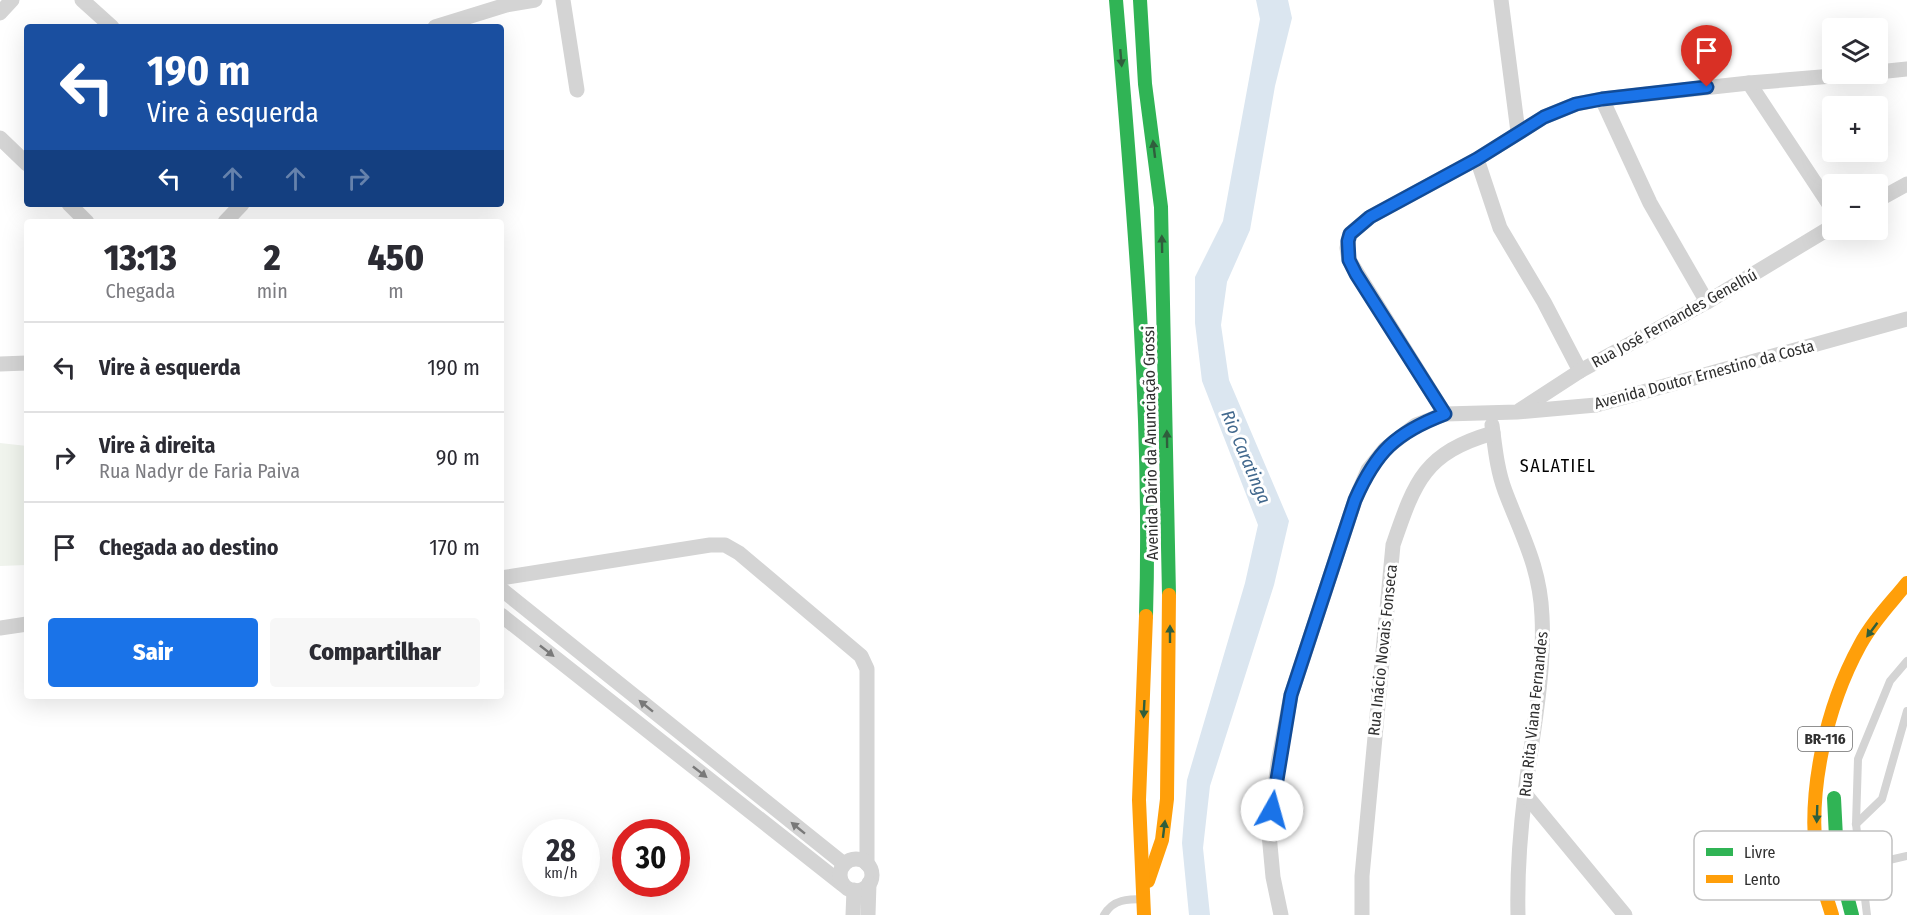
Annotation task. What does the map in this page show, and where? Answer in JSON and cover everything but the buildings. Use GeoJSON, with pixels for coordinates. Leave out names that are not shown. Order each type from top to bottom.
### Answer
{"type":"FeatureCollection","features":[{"type":"Feature","properties":{"kind":"main road","name":"Avenida Dário da Anunciação Grossi"},"geometry":{"type":"LineString","coordinates":[[1116,0],[1134,210],[1147,545],[1147,631],[1139,824],[1146,884],[1144,915]]}},
{"type":"Feature","properties":{"kind":"main road","name":"Avenida Dário da Anunciação Grossi"},"geometry":{"type":"LineString","coordinates":[[1140,0],[1145,84],[1161,207],[1170,698],[1167,799],[1162,840],[1146,884]]}},
{"type":"Feature","properties":{"kind":"main road"},"geometry":{"type":"LineString","coordinates":[[1134,210],[1161,207]]}},
{"type":"Feature","properties":{"kind":"main road","name":"BR-116"},"geometry":{"type":"LineString","coordinates":[[1816,831],[1822,748],[1838,697],[1860,645],[1907,583]]}},
{"type":"Feature","properties":{"kind":"main road"},"geometry":{"type":"LineString","coordinates":[[1835,831],[1833,813],[1836,780]]}},
{"type":"Feature","properties":{"kind":"main road","name":"BR-116"},"geometry":{"type":"LineString","coordinates":[[1828,900],[1832,915]]}},
{"type":"Feature","properties":{"kind":"main road"},"geometry":{"type":"LineString","coordinates":[[1848,900],[1852,915]]}},
{"type":"Feature","properties":{"kind":"street"},"geometry":{"type":"LineString","coordinates":[[0,13],[12,0]]}},
{"type":"Feature","properties":{"kind":"street"},"geometry":{"type":"LineString","coordinates":[[82,0],[109,24]]}},
{"type":"Feature","properties":{"kind":"street"},"geometry":{"type":"LineString","coordinates":[[445,24],[506,5],[535,0]]}},
{"type":"Feature","properties":{"kind":"street"},"geometry":{"type":"LineString","coordinates":[[563,0],[577,90]]}},
{"type":"Feature","properties":{"kind":"street"},"geometry":{"type":"LineString","coordinates":[[1501,0],[1518,132]]}},
{"type":"Feature","properties":{"kind":"street"},"geometry":{"type":"LineString","coordinates":[[1888,71],[1907,69]]}},
{"type":"Feature","properties":{"kind":"street"},"geometry":{"type":"LineString","coordinates":[[1445,414],[1349,260],[1347,248],[1350,234],[1370,217],[1477,159],[1518,132],[1576,104],[1602,99],[1822,77]]}},
{"type":"Feature","properties":{"kind":"street"},"geometry":{"type":"LineString","coordinates":[[1749,83],[1822,193]]}},
{"type":"Feature","properties":{"kind":"street"},"geometry":{"type":"LineString","coordinates":[[1602,99],[1650,203],[1707,302]]}},
{"type":"Feature","properties":{"kind":"street"},"geometry":{"type":"LineString","coordinates":[[0,138],[24,161]]}},
{"type":"Feature","properties":{"kind":"street"},"geometry":{"type":"LineString","coordinates":[[1477,159],[1500,228],[1544,302],[1580,371]]}},
{"type":"Feature","properties":{"kind":"street"},"geometry":{"type":"LineString","coordinates":[[1888,194],[1907,184]]}},
{"type":"Feature","properties":{"kind":"street"},"geometry":{"type":"LineString","coordinates":[[72,207],[84,219]]}},
{"type":"Feature","properties":{"kind":"street"},"geometry":{"type":"LineString","coordinates":[[228,219],[239,207]]}},
{"type":"Feature","properties":{"kind":"street","name":"Rua José Fernandes Genelhú"},"geometry":{"type":"LineString","coordinates":[[1517,412],[1580,371],[1707,302],[1822,233]]}},
{"type":"Feature","properties":{"kind":"street","name":"Avenida Doutor Ernestino da Costa"},"geometry":{"type":"LineString","coordinates":[[1281,915],[1273,877],[1269,834],[1278,763],[1291,695],[1330,573],[1368,470],[1385,449],[1416,425],[1445,414],[1517,412],[1596,405],[1907,319]]}},
{"type":"Feature","properties":{"kind":"street"},"geometry":{"type":"LineString","coordinates":[[0,364],[24,363]]}},
{"type":"Feature","properties":{"kind":"street","name":"Rua Rita Viana Fernandes"},"geometry":{"type":"LineString","coordinates":[[1490,413],[1496,460],[1505,491],[1524,531],[1538,575],[1542,615],[1542,657],[1517,875],[1518,915]]}},
{"type":"Feature","properties":{"kind":"street","name":"Rua Inácio Novais Fonseca"},"geometry":{"type":"LineString","coordinates":[[1362,915],[1362,876],[1393,545],[1409,498],[1428,468],[1451,448],[1493,433]]}},
{"type":"Feature","properties":{"kind":"street"},"geometry":{"type":"LineString","coordinates":[[504,578],[710,545],[725,545],[740,553],[855,650],[861,656],[867,669],[867,864],[872,873],[869,884],[868,915]]}},
{"type":"Feature","properties":{"kind":"street"},"geometry":{"type":"LineString","coordinates":[[504,591],[844,864]]}},
{"type":"Feature","properties":{"kind":"street"},"geometry":{"type":"LineString","coordinates":[[504,617],[848,887],[861,890],[869,884]]}},
{"type":"Feature","properties":{"kind":"street"},"geometry":{"type":"LineString","coordinates":[[0,628],[24,624]]}},
{"type":"Feature","properties":{"kind":"street"},"geometry":{"type":"LineString","coordinates":[[1525,794],[1625,915]]}},
{"type":"Feature","properties":{"kind":"street"},"geometry":{"type":"LineString","coordinates":[[853,915],[848,887],[840,874],[844,864],[853,860],[867,864]]}},
{"type":"Feature","properties":{"kind":"lane"},"geometry":{"type":"LineString","coordinates":[[1857,831],[1858,759],[1890,681],[1907,661]]}},
{"type":"Feature","properties":{"kind":"lane"},"geometry":{"type":"LineString","coordinates":[[1856,824],[1882,800],[1907,711]]}},
{"type":"Feature","properties":{"kind":"lane"},"geometry":{"type":"LineString","coordinates":[[1892,860],[1907,856]]}},
{"type":"Feature","properties":{"kind":"lane"},"geometry":{"type":"LineString","coordinates":[[1104,915],[1116,903],[1126,899],[1145,899]]}},
{"type":"Feature","properties":{"kind":"lane"},"geometry":{"type":"LineString","coordinates":[[1865,900],[1867,915]]}},
{"type":"Feature","properties":{"kind":"shaded area"},"geometry":{"type":"Polygon","coordinates":[[[0,443],[24,446],[24,565],[0,566],[0,443]]]}},
{"type":"Feature","properties":{"kind":"water","name":"Rio Caratinga"},"geometry":{"type":"Polygon","coordinates":[[[1256,0],[1288,0],[1292,18],[1275,86],[1250,230],[1227,282],[1221,325],[1229,380],[1289,521],[1274,585],[1210,786],[1203,848],[1210,915],[1189,915],[1182,843],[1187,780],[1245,583],[1258,525],[1202,381],[1195,323],[1195,277],[1223,221],[1260,19],[1256,0]]]}},
{"type":"Feature","properties":{"kind":"traffic: fast"},"geometry":{"type":"LineString","coordinates":[[1116,0],[1135,230],[1144,384],[1146,616]]}},
{"type":"Feature","properties":{"kind":"traffic: fast"},"geometry":{"type":"LineString","coordinates":[[1140,0],[1145,84],[1161,207],[1169,595]]}},
{"type":"Feature","properties":{"kind":"traffic: fast"},"geometry":{"type":"LineString","coordinates":[[1834,798],[1836,831]]}},
{"type":"Feature","properties":{"kind":"traffic: fast"},"geometry":{"type":"LineString","coordinates":[[1848,900],[1852,915]]}},
{"type":"Feature","properties":{"kind":"traffic: slow"},"geometry":{"type":"LineString","coordinates":[[1815,831],[1817,779],[1822,750],[1838,695],[1860,645],[1907,583]]}},
{"type":"Feature","properties":{"kind":"traffic: slow"},"geometry":{"type":"LineString","coordinates":[[1148,881],[1162,840],[1167,799],[1169,595]]}},
{"type":"Feature","properties":{"kind":"traffic: slow"},"geometry":{"type":"LineString","coordinates":[[1144,915],[1139,800],[1146,616]]}},
{"type":"Feature","properties":{"kind":"traffic: slow"},"geometry":{"type":"LineString","coordinates":[[1827,900],[1832,915]]}},
{"type":"Feature","properties":{"kind":"district","name":"SALATIEL"},"geometry":{"type":"Point","coordinates":[1558,466]}},
{"type":"Feature","properties":{"kind":"route"},"geometry":{"type":"LineString","coordinates":[[1272,810],[1291,695],[1355,500],[1368,470],[1385,449],[1416,425],[1445,414],[1356,274],[1349,260],[1347,248],[1350,234],[1370,217],[1477,159],[1544,117],[1576,104],[1602,99],[1707,87]]}}]}
